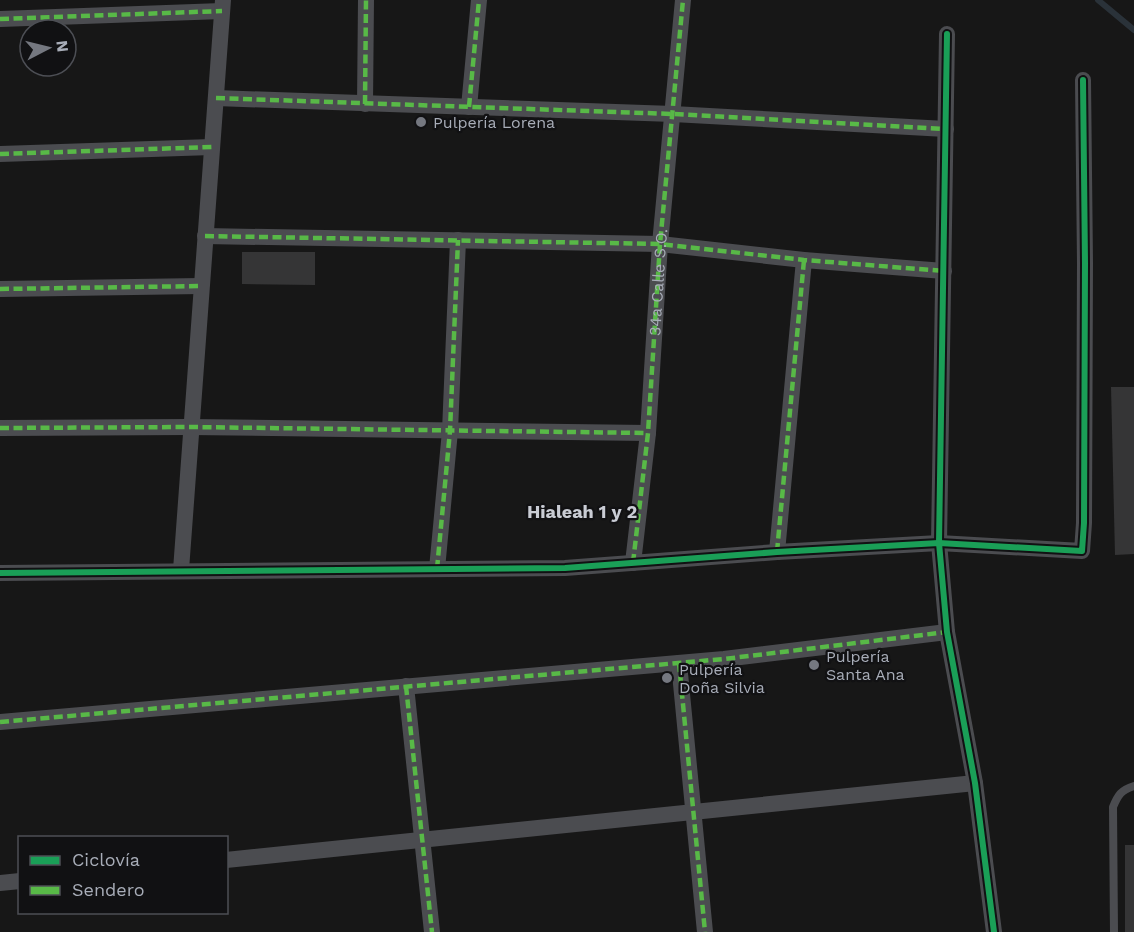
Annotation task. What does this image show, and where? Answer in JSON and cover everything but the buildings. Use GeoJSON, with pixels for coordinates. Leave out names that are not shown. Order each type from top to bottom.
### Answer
{"type":"FeatureCollection","features":[{"type":"Feature","properties":{"kind":"street"},"geometry":{"type":"LineString","coordinates":[[365,104],[366,0]]}},
{"type":"Feature","properties":{"kind":"street"},"geometry":{"type":"LineString","coordinates":[[469,107],[479,0]]}},
{"type":"Feature","properties":{"kind":"street","name":"34a Calle S.O."},"geometry":{"type":"LineString","coordinates":[[633,563],[648,433],[660,244],[683,0]]}},
{"type":"Feature","properties":{"kind":"street"},"geometry":{"type":"LineString","coordinates":[[0,19],[223,5],[181,570]]}},
{"type":"Feature","properties":{"kind":"street"},"geometry":{"type":"LineString","coordinates":[[947,34],[939,543],[947,632],[975,783],[994,932]]}},
{"type":"Feature","properties":{"kind":"street"},"geometry":{"type":"LineString","coordinates":[[0,573],[565,568],[777,552],[939,543],[1082,551],[1085,262],[1083,80]]}},
{"type":"Feature","properties":{"kind":"street"},"geometry":{"type":"LineString","coordinates":[[216,98],[673,114],[946,129]]}},
{"type":"Feature","properties":{"kind":"street"},"geometry":{"type":"LineString","coordinates":[[0,154],[212,147]]}},
{"type":"Feature","properties":{"kind":"street"},"geometry":{"type":"LineString","coordinates":[[205,236],[660,244],[804,260],[944,271]]}},
{"type":"Feature","properties":{"kind":"street"},"geometry":{"type":"LineString","coordinates":[[437,569],[450,432],[458,240]]}},
{"type":"Feature","properties":{"kind":"street"},"geometry":{"type":"LineString","coordinates":[[777,552],[804,260]]}},
{"type":"Feature","properties":{"kind":"street"},"geometry":{"type":"LineString","coordinates":[[0,289],[201,286]]}},
{"type":"Feature","properties":{"kind":"street"},"geometry":{"type":"LineString","coordinates":[[0,428],[190,427],[648,433]]}},
{"type":"Feature","properties":{"kind":"street"},"geometry":{"type":"LineString","coordinates":[[0,722],[679,663],[947,632]]}},
{"type":"Feature","properties":{"kind":"street"},"geometry":{"type":"LineString","coordinates":[[679,663],[705,932]]}},
{"type":"Feature","properties":{"kind":"street"},"geometry":{"type":"LineString","coordinates":[[406,686],[432,932]]}},
{"type":"Feature","properties":{"kind":"street"},"geometry":{"type":"LineString","coordinates":[[228,860],[975,783]]}},
{"type":"Feature","properties":{"kind":"street"},"geometry":{"type":"LineString","coordinates":[[0,883],[18,881]]}},
{"type":"Feature","properties":{"kind":"lane"},"geometry":{"type":"LineString","coordinates":[[1114,932],[1113,807],[1118,794],[1134,786]]}},
{"type":"Feature","properties":{"kind":"waterway"},"geometry":{"type":"LineString","coordinates":[[1098,0],[1134,30]]}},
{"type":"Feature","properties":{"kind":"marked path"},"geometry":{"type":"LineString","coordinates":[[365,104],[366,0]]}},
{"type":"Feature","properties":{"kind":"marked path"},"geometry":{"type":"LineString","coordinates":[[469,107],[479,0]]}},
{"type":"Feature","properties":{"kind":"marked path"},"geometry":{"type":"LineString","coordinates":[[633,563],[648,433],[660,244],[683,0]]}},
{"type":"Feature","properties":{"kind":"marked path"},"geometry":{"type":"LineString","coordinates":[[0,19],[222,11]]}},
{"type":"Feature","properties":{"kind":"marked path"},"geometry":{"type":"LineString","coordinates":[[216,98],[673,114],[946,129]]}},
{"type":"Feature","properties":{"kind":"marked path"},"geometry":{"type":"LineString","coordinates":[[0,154],[212,147]]}},
{"type":"Feature","properties":{"kind":"marked path"},"geometry":{"type":"LineString","coordinates":[[205,236],[660,244],[804,260],[944,271]]}},
{"type":"Feature","properties":{"kind":"marked path"},"geometry":{"type":"LineString","coordinates":[[437,569],[450,431],[458,240]]}},
{"type":"Feature","properties":{"kind":"marked path"},"geometry":{"type":"LineString","coordinates":[[777,552],[804,260]]}},
{"type":"Feature","properties":{"kind":"marked path"},"geometry":{"type":"LineString","coordinates":[[0,289],[201,286]]}},
{"type":"Feature","properties":{"kind":"marked path"},"geometry":{"type":"LineString","coordinates":[[0,428],[190,427],[648,433]]}},
{"type":"Feature","properties":{"kind":"marked path"},"geometry":{"type":"LineString","coordinates":[[0,722],[724,659],[947,632]]}},
{"type":"Feature","properties":{"kind":"marked path"},"geometry":{"type":"LineString","coordinates":[[679,663],[705,932]]}},
{"type":"Feature","properties":{"kind":"marked path"},"geometry":{"type":"LineString","coordinates":[[406,686],[432,932]]}},
{"type":"Feature","properties":{"kind":"cycle path"},"geometry":{"type":"LineString","coordinates":[[947,34],[939,543],[947,632],[975,783],[994,932]]}},
{"type":"Feature","properties":{"kind":"cycle path"},"geometry":{"type":"LineString","coordinates":[[0,573],[565,568],[777,552],[939,543],[1082,551],[1085,263],[1083,80]]}},
{"type":"Feature","properties":{"kind":"place","name":"Pulpería Lorena"},"geometry":{"type":"Point","coordinates":[421,122]}},
{"type":"Feature","properties":{"kind":"place","name":"Pulpería Santa Ana"},"geometry":{"type":"Point","coordinates":[814,665]}},
{"type":"Feature","properties":{"kind":"place","name":"Pulpería Doña Silvia"},"geometry":{"type":"Point","coordinates":[667,678]}},
{"type":"Feature","properties":{"kind":"district","name":"Hialeah 1 y 2"},"geometry":{"type":"Point","coordinates":[582,511]}}]}
